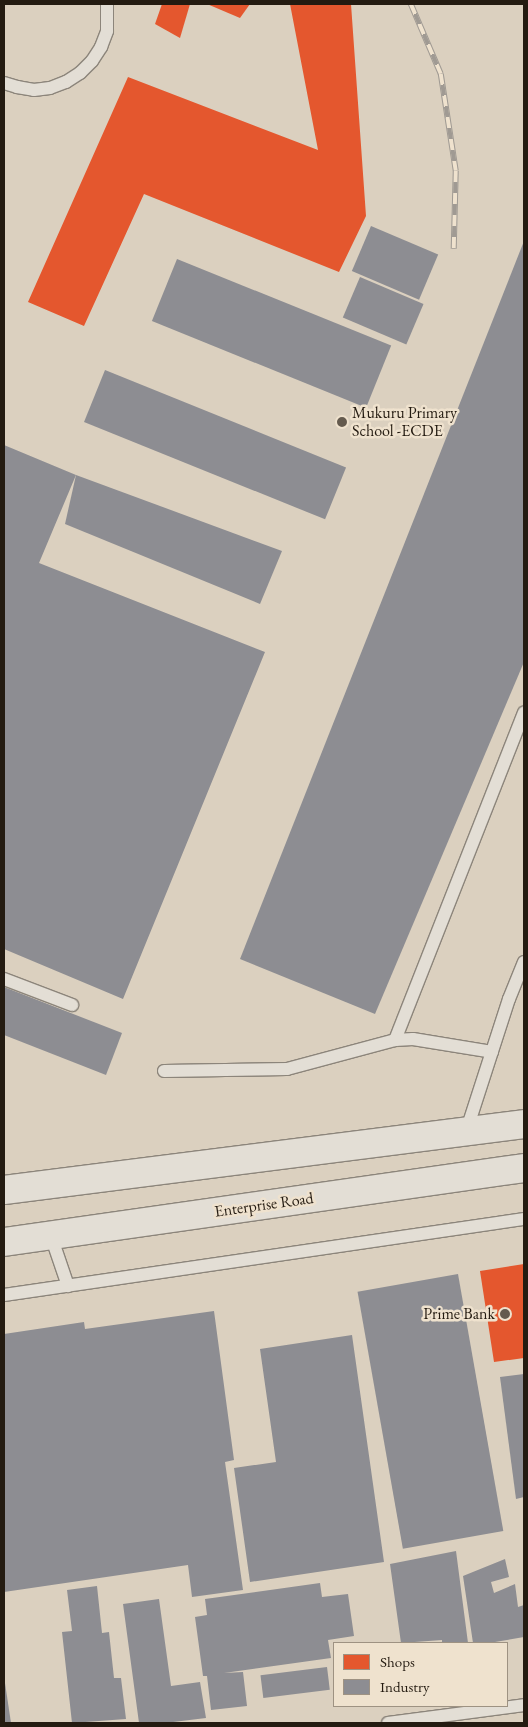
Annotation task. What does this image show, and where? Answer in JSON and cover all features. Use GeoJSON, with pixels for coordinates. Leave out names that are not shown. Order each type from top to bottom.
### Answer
{"type":"FeatureCollection","features":[{"type":"Feature","properties":{"kind":"main road"},"geometry":{"type":"LineString","coordinates":[[4,1190],[524,1124]]}},
{"type":"Feature","properties":{"kind":"main road","name":"Enterprise Road"},"geometry":{"type":"LineString","coordinates":[[4,1242],[524,1168]]}},
{"type":"Feature","properties":{"kind":"lane"},"geometry":{"type":"LineString","coordinates":[[4,82],[17,88],[42,89],[66,82],[80,73],[92,61],[101,47],[107,31],[107,4]]}},
{"type":"Feature","properties":{"kind":"lane"},"geometry":{"type":"LineString","coordinates":[[395,1040],[524,713]]}},
{"type":"Feature","properties":{"kind":"lane"},"geometry":{"type":"LineString","coordinates":[[466,1132],[509,999],[524,962]]}},
{"type":"Feature","properties":{"kind":"lane"},"geometry":{"type":"LineString","coordinates":[[4,980],[72,1005]]}},
{"type":"Feature","properties":{"kind":"lane"},"geometry":{"type":"LineString","coordinates":[[164,1071],[287,1069],[395,1040],[413,1039],[492,1052]]}},
{"type":"Feature","properties":{"kind":"lane"},"geometry":{"type":"LineString","coordinates":[[4,1295],[524,1219]]}},
{"type":"Feature","properties":{"kind":"lane"},"geometry":{"type":"LineString","coordinates":[[51,1236],[68,1286]]}},
{"type":"Feature","properties":{"kind":"lane"},"geometry":{"type":"LineString","coordinates":[[388,1723],[524,1705]]}},
{"type":"Feature","properties":{"kind":"building: Shops"},"geometry":{"type":"Polygon","coordinates":[[[162,4],[190,4],[180,38],[155,24],[162,4]]]}},
{"type":"Feature","properties":{"kind":"building: Shops"},"geometry":{"type":"Polygon","coordinates":[[[207,4],[250,4],[240,18],[207,4]]]}},
{"type":"Feature","properties":{"kind":"building: Shops"},"geometry":{"type":"Polygon","coordinates":[[[290,4],[351,4],[366,216],[339,272],[144,194],[84,326],[28,302],[128,77],[318,150],[290,4]]]}},
{"type":"Feature","properties":{"kind":"building: Shops","name":"Prime Bank"},"geometry":{"type":"Polygon","coordinates":[[[524,1264],[524,1358],[494,1362],[480,1271],[524,1264]]]}},
{"type":"Feature","properties":{"kind":"building: Industry"},"geometry":{"type":"Polygon","coordinates":[[[371,226],[438,255],[419,300],[352,271],[371,226]]]}},
{"type":"Feature","properties":{"kind":"building: Industry"},"geometry":{"type":"Polygon","coordinates":[[[524,241],[524,662],[375,1014],[240,959],[524,241]]]}},
{"type":"Feature","properties":{"kind":"building: Industry"},"geometry":{"type":"Polygon","coordinates":[[[177,259],[391,346],[366,408],[152,321],[177,259]]]}},
{"type":"Feature","properties":{"kind":"building: Industry"},"geometry":{"type":"Polygon","coordinates":[[[360,277],[424,304],[406,344],[343,318],[360,277]]]}},
{"type":"Feature","properties":{"kind":"building: Industry"},"geometry":{"type":"Polygon","coordinates":[[[105,370],[346,467],[325,519],[84,422],[105,370]]]}},
{"type":"Feature","properties":{"kind":"building: Industry"},"geometry":{"type":"Polygon","coordinates":[[[4,445],[76,475],[39,563],[265,652],[123,999],[4,949],[4,445]]]}},
{"type":"Feature","properties":{"kind":"building: Industry"},"geometry":{"type":"Polygon","coordinates":[[[76,475],[282,551],[260,604],[65,524],[76,475]]]}},
{"type":"Feature","properties":{"kind":"building: Industry"},"geometry":{"type":"Polygon","coordinates":[[[4,987],[122,1033],[106,1075],[4,1035],[4,987]]]}},
{"type":"Feature","properties":{"kind":"building: Industry"},"geometry":{"type":"Polygon","coordinates":[[[458,1274],[503,1531],[403,1549],[358,1292],[458,1274]]]}},
{"type":"Feature","properties":{"kind":"building: Industry"},"geometry":{"type":"Polygon","coordinates":[[[214,1311],[234,1460],[225,1462],[243,1590],[192,1597],[188,1565],[4,1592],[4,1334],[84,1322],[85,1329],[214,1311]]]}},
{"type":"Feature","properties":{"kind":"building: Industry"},"geometry":{"type":"Polygon","coordinates":[[[352,1335],[384,1562],[250,1582],[234,1468],[276,1462],[260,1349],[352,1335]]]}},
{"type":"Feature","properties":{"kind":"building: Industry"},"geometry":{"type":"Polygon","coordinates":[[[524,1374],[524,1497],[516,1499],[500,1377],[524,1374]]]}},
{"type":"Feature","properties":{"kind":"building: Industry"},"geometry":{"type":"Polygon","coordinates":[[[456,1551],[468,1642],[442,1642],[442,1640],[401,1642],[390,1564],[456,1551]]]}},
{"type":"Feature","properties":{"kind":"building: Industry"},"geometry":{"type":"Polygon","coordinates":[[[505,1559],[509,1577],[491,1582],[494,1593],[515,1584],[518,1607],[524,1605],[524,1637],[495,1642],[473,1642],[463,1576],[505,1559]]]}},
{"type":"Feature","properties":{"kind":"building: Industry"},"geometry":{"type":"Polygon","coordinates":[[[320,1583],[322,1597],[348,1594],[354,1636],[328,1640],[331,1658],[224,1673],[243,1672],[247,1706],[211,1710],[207,1676],[203,1676],[195,1617],[207,1615],[205,1599],[320,1583]]]}},
{"type":"Feature","properties":{"kind":"building: Industry"},"geometry":{"type":"Polygon","coordinates":[[[97,1586],[102,1633],[109,1632],[114,1678],[121,1678],[126,1719],[72,1723],[62,1632],[72,1631],[67,1590],[97,1586]]]}},
{"type":"Feature","properties":{"kind":"building: Industry"},"geometry":{"type":"Polygon","coordinates":[[[159,1599],[171,1686],[200,1682],[206,1718],[165,1723],[139,1723],[123,1604],[159,1599]]]}},
{"type":"Feature","properties":{"kind":"building: Industry"},"geometry":{"type":"Polygon","coordinates":[[[327,1667],[330,1690],[263,1698],[260,1675],[327,1667]]]}},
{"type":"Feature","properties":{"kind":"building: Industry"},"geometry":{"type":"Polygon","coordinates":[[[5,1683],[11,1723],[4,1723],[5,1683]]]}},
{"type":"Feature","properties":{"kind":"railway"},"geometry":{"type":"LineString","coordinates":[[411,4],[441,74],[456,171],[454,249]]}},
{"type":"Feature","properties":{"kind":"place","name":"Mukuru Primary School -ECDE"},"geometry":{"type":"Point","coordinates":[342,422]}},
{"type":"Feature","properties":{"kind":"place","name":"Prime Bank"},"geometry":{"type":"Point","coordinates":[505,1314]}}]}
